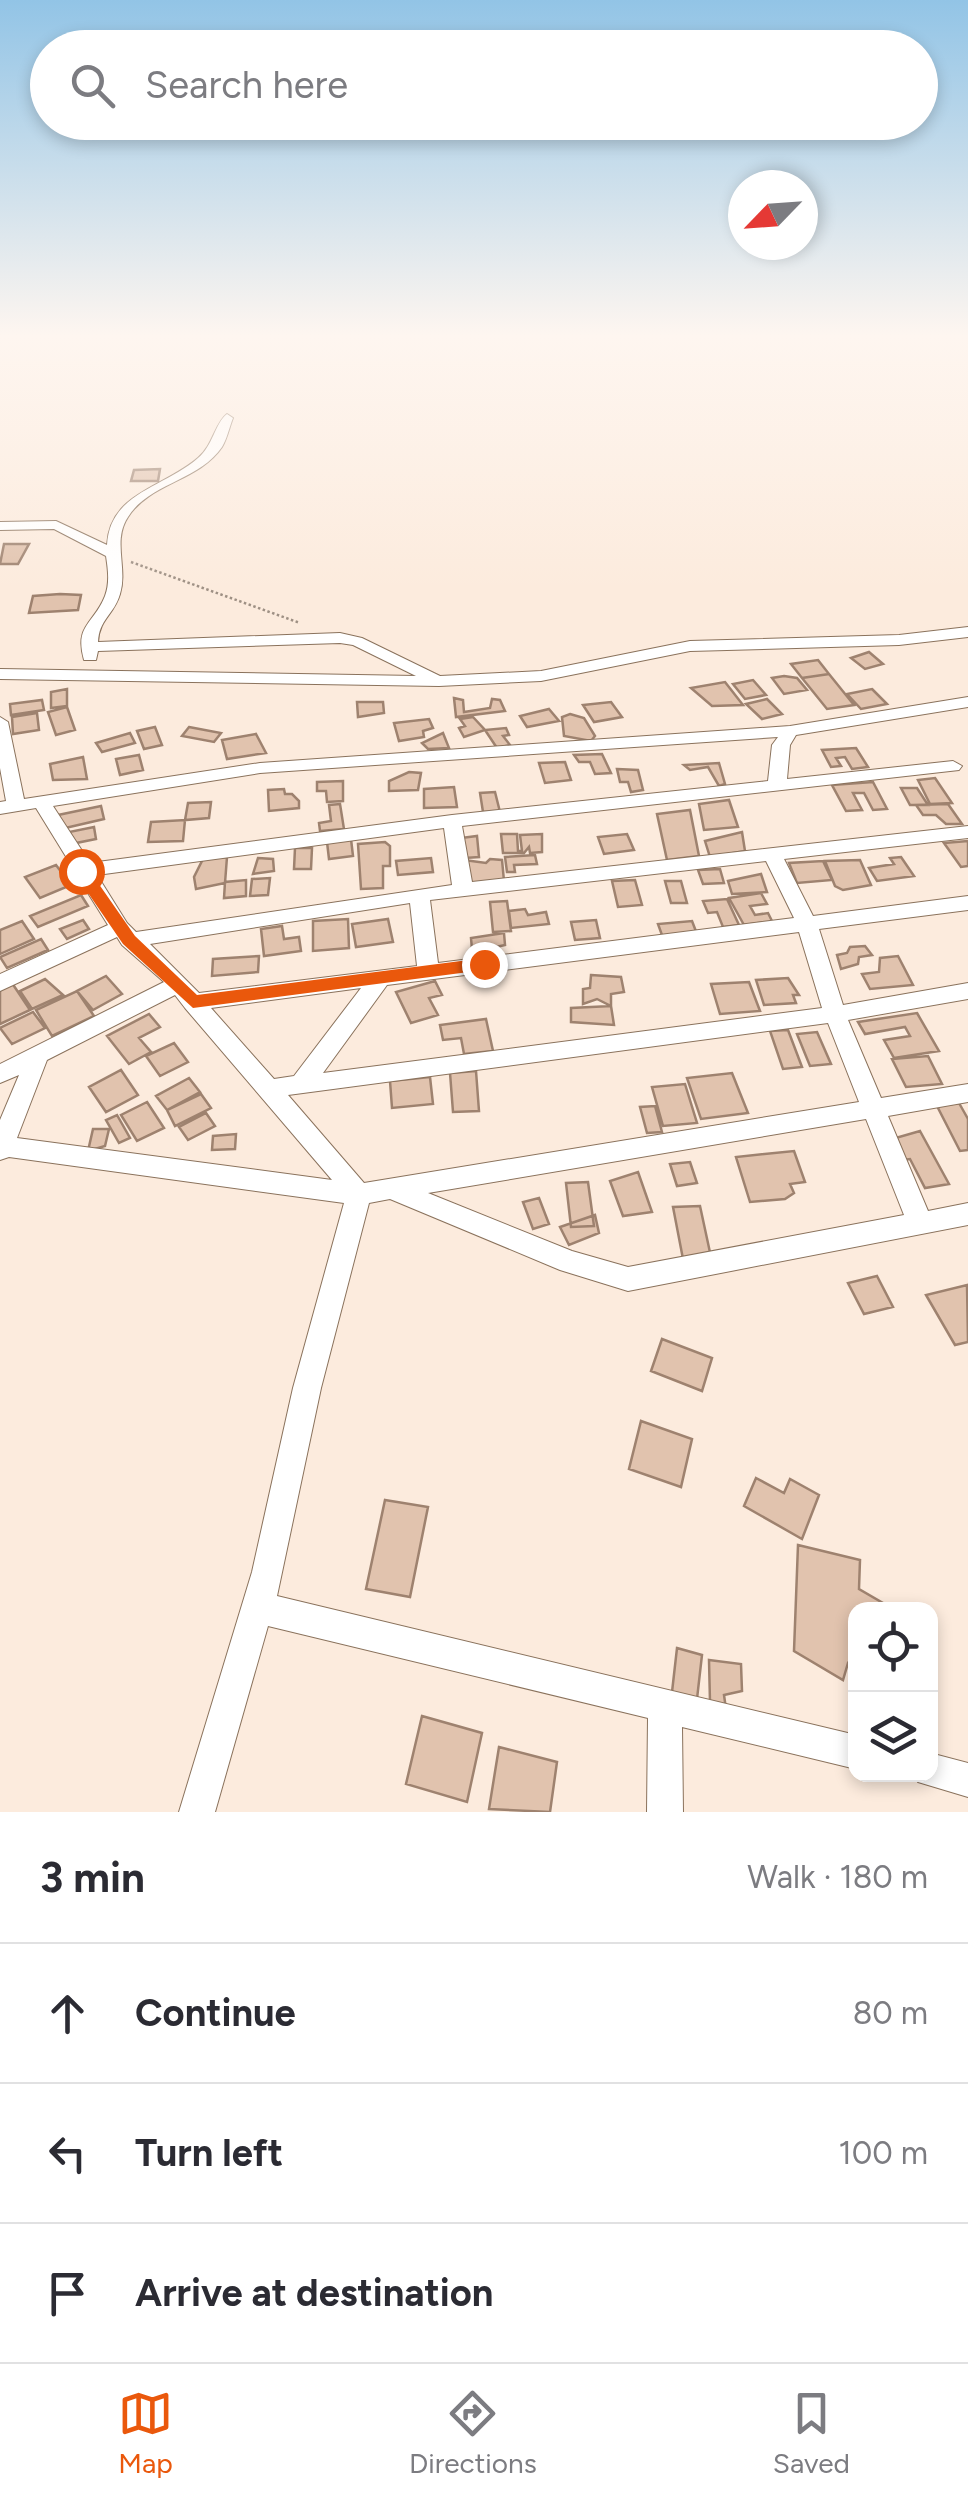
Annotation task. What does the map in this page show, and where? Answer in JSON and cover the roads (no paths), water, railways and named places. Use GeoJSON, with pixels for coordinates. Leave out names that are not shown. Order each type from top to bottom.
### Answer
{"type":"FeatureCollection","features":[{"type":"Feature","properties":{"kind":"street"},"geometry":{"type":"LineString","coordinates":[[90,677],[91,626],[108,608],[119,587],[112,537],[132,500],[187,473],[216,448],[225,420]]}},
{"type":"Feature","properties":{"kind":"street"},"geometry":{"type":"LineString","coordinates":[[0,526],[56,524],[113,554]]}},
{"type":"Feature","properties":{"kind":"street"},"geometry":{"type":"LineString","coordinates":[[0,674],[439,681],[541,676],[690,646],[899,640],[968,632]]}},
{"type":"Feature","properties":{"kind":"street"},"geometry":{"type":"LineString","coordinates":[[89,646],[340,638],[357,641],[439,681]]}},
{"type":"Feature","properties":{"kind":"street"},"geometry":{"type":"LineString","coordinates":[[0,722],[8,807],[260,768],[790,731],[968,702]]}},
{"type":"Feature","properties":{"kind":"street"},"geometry":{"type":"LineString","coordinates":[[778,785],[781,746],[790,731]]}},
{"type":"Feature","properties":{"kind":"street"},"geometry":{"type":"LineString","coordinates":[[81,871],[452,821],[953,766]]}},
{"type":"Feature","properties":{"kind":"street"},"geometry":{"type":"LineString","coordinates":[[40,801],[124,934],[186,993],[359,1194]]}},
{"type":"Feature","properties":{"kind":"street"},"geometry":{"type":"LineString","coordinates":[[452,821],[463,890]]}},
{"type":"Feature","properties":{"kind":"street"},"geometry":{"type":"LineString","coordinates":[[0,983],[124,934],[419,895],[968,832]]}},
{"type":"Feature","properties":{"kind":"street"},"geometry":{"type":"LineString","coordinates":[[771,853],[807,924],[835,1014],[920,1223]]}},
{"type":"Feature","properties":{"kind":"street"},"geometry":{"type":"LineString","coordinates":[[419,895],[428,972]]}},
{"type":"Feature","properties":{"kind":"street"},"geometry":{"type":"LineString","coordinates":[[0,1074],[186,993],[428,972],[968,903]]}},
{"type":"Feature","properties":{"kind":"street"},"geometry":{"type":"LineString","coordinates":[[300,1084],[381,977]]}},
{"type":"Feature","properties":{"kind":"street"},"geometry":{"type":"LineString","coordinates":[[268,1089],[835,1014],[968,992]]}},
{"type":"Feature","properties":{"kind":"street"},"geometry":{"type":"LineString","coordinates":[[38,1055],[1,1148],[359,1194],[968,1093]]}},
{"type":"Feature","properties":{"kind":"street"},"geometry":{"type":"LineString","coordinates":[[392,1189],[569,1262],[628,1279],[968,1214]]}},
{"type":"Feature","properties":{"kind":"street"},"geometry":{"type":"LineString","coordinates":[[197,1812],[258,1606],[307,1388],[359,1194]]}},
{"type":"Feature","properties":{"kind":"street"},"geometry":{"type":"LineString","coordinates":[[258,1606],[848,1750]]}},
{"type":"Feature","properties":{"kind":"street"},"geometry":{"type":"LineString","coordinates":[[664,1706],[666,1812]]}},
{"type":"Feature","properties":{"kind":"street"},"geometry":{"type":"LineString","coordinates":[[938,1772],[968,1780]]}}]}
